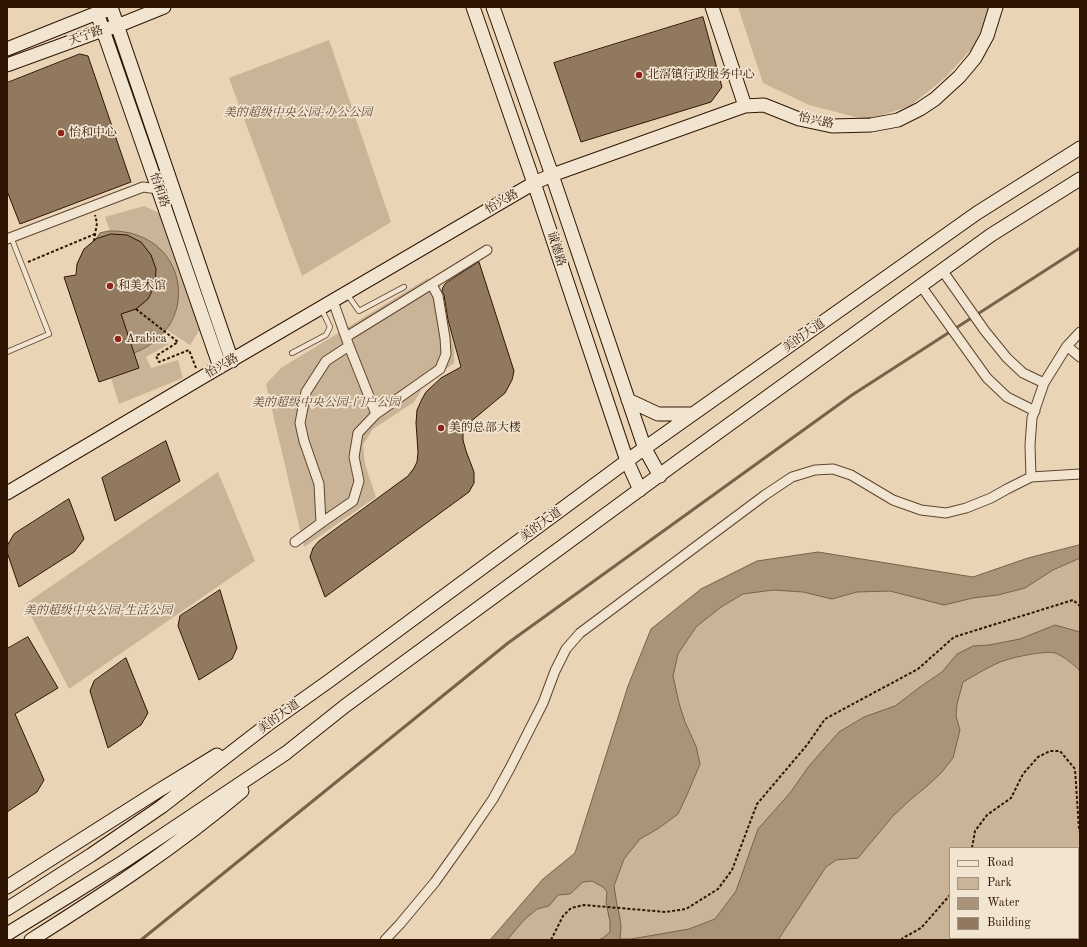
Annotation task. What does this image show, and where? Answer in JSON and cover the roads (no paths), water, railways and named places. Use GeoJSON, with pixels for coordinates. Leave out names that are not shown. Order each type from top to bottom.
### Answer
{"type":"FeatureCollection","features":[{"type":"Feature","properties":{"kind":"main road","name":"天宁路"},"geometry":{"type":"LineString","coordinates":[[7,65],[117,26],[164,7]]}},
{"type":"Feature","properties":{"kind":"main road","name":"诚德路"},"geometry":{"type":"LineString","coordinates":[[473,7],[534,183],[627,461],[640,490]]}},
{"type":"Feature","properties":{"kind":"main road","name":"诚德路"},"geometry":{"type":"LineString","coordinates":[[493,7],[645,448],[660,476]]}},
{"type":"Feature","properties":{"kind":"main road"},"geometry":{"type":"LineString","coordinates":[[712,7],[745,106]]}},
{"type":"Feature","properties":{"kind":"main road","name":"怡兴路"},"geometry":{"type":"LineString","coordinates":[[7,493],[534,183],[552,175],[745,106],[764,105],[799,119],[832,126],[871,125],[898,120],[920,109],[935,99],[975,58],[987,36],[996,7]]}},
{"type":"Feature","properties":{"kind":"main road","name":"天宁路"},"geometry":{"type":"LineString","coordinates":[[7,49],[98,13],[115,8]]}},
{"type":"Feature","properties":{"kind":"main road","name":"怡和路"},"geometry":{"type":"LineString","coordinates":[[115,8],[117,26],[226,364]]}},
{"type":"Feature","properties":{"kind":"main road","name":"怡和路"},"geometry":{"type":"LineString","coordinates":[[98,13],[158,189],[226,364]]}},
{"type":"Feature","properties":{"kind":"main road","name":"美的大道"},"geometry":{"type":"LineString","coordinates":[[7,910],[161,807],[267,725],[645,448],[976,213],[1080,148]]}},
{"type":"Feature","properties":{"kind":"main road"},"geometry":{"type":"LineString","coordinates":[[31,940],[100,896],[175,844],[216,813],[286,753],[345,706],[942,270],[991,235],[1080,179]]}},
{"type":"Feature","properties":{"kind":"main road"},"geometry":{"type":"LineString","coordinates":[[628,400],[658,414],[693,414]]}},
{"type":"Feature","properties":{"kind":"main road"},"geometry":{"type":"LineString","coordinates":[[7,887],[267,725]]}},
{"type":"Feature","properties":{"kind":"main road"},"geometry":{"type":"LineString","coordinates":[[7,934],[123,862],[286,753]]}},
{"type":"Feature","properties":{"kind":"street"},"geometry":{"type":"LineString","coordinates":[[143,187],[152,171]]}},
{"type":"Feature","properties":{"kind":"street"},"geometry":{"type":"LineString","coordinates":[[9,238],[143,187],[158,189]]}},
{"type":"Feature","properties":{"kind":"street"},"geometry":{"type":"LineString","coordinates":[[322,523],[319,484],[304,441],[300,423],[306,392],[326,361],[348,342],[432,285],[488,250]]}},
{"type":"Feature","properties":{"kind":"street"},"geometry":{"type":"LineString","coordinates":[[942,270],[1007,358],[1023,373],[1044,383]]}},
{"type":"Feature","properties":{"kind":"street"},"geometry":{"type":"LineString","coordinates":[[295,542],[353,501],[359,481],[354,457],[358,433],[376,414],[440,369],[446,354],[446,338],[438,296],[432,285]]}},
{"type":"Feature","properties":{"kind":"street"},"geometry":{"type":"LineString","coordinates":[[921,286],[986,378],[1007,396],[1035,411]]}},
{"type":"Feature","properties":{"kind":"street"},"geometry":{"type":"LineString","coordinates":[[332,301],[376,414]]}},
{"type":"Feature","properties":{"kind":"street"},"geometry":{"type":"LineString","coordinates":[[1031,478],[1030,446],[1032,418],[1044,383],[1067,346],[1080,332]]}},
{"type":"Feature","properties":{"kind":"street"},"geometry":{"type":"LineString","coordinates":[[1067,346],[1080,357]]}},
{"type":"Feature","properties":{"kind":"street"},"geometry":{"type":"LineString","coordinates":[[385,940],[435,882],[493,798],[540,709],[566,648],[580,633],[599,618],[765,495],[792,477],[815,470],[833,469],[851,475],[893,500],[921,510],[946,513],[966,508],[991,498],[1031,478],[1080,474]]}},
{"type":"Feature","properties":{"kind":"lane"},"geometry":{"type":"LineString","coordinates":[[7,352],[48,334],[22,265],[9,238]]}},
{"type":"Feature","properties":{"kind":"lane"},"geometry":{"type":"LineString","coordinates":[[347,293],[359,311],[404,287]]}},
{"type":"Feature","properties":{"kind":"lane"},"geometry":{"type":"LineString","coordinates":[[292,353],[326,334],[330,327],[321,308]]}},
{"type":"Feature","properties":{"kind":"water"},"geometry":{"type":"Polygon","coordinates":[[[110,231],[136,235],[156,245],[170,262],[178,281],[178,302],[171,322],[157,340],[134,353],[121,314],[136,309],[148,299],[156,269],[151,255],[141,242],[96,239],[100,233],[110,231]]]}},
{"type":"Feature","properties":{"kind":"water"},"geometry":{"type":"Polygon","coordinates":[[[1080,545],[1080,558],[1053,570],[1025,588],[998,595],[973,598],[944,605],[890,591],[857,592],[832,599],[803,592],[773,590],[743,594],[721,607],[696,627],[678,654],[673,676],[679,703],[685,722],[696,746],[700,764],[678,814],[659,828],[640,839],[624,859],[614,886],[620,918],[620,939],[631,939],[689,929],[715,919],[736,891],[758,829],[790,793],[809,766],[839,732],[864,717],[895,706],[942,672],[957,654],[973,646],[989,645],[1020,639],[1055,625],[1080,632],[1080,671],[1069,661],[1055,653],[1050,652],[1027,655],[1003,661],[963,682],[957,704],[956,716],[960,730],[953,758],[941,773],[893,816],[858,858],[836,860],[826,867],[778,940],[598,940],[610,932],[610,922],[606,902],[607,892],[603,887],[592,881],[583,882],[570,894],[558,895],[549,906],[537,909],[524,920],[507,940],[490,940],[543,879],[575,853],[628,686],[651,629],[701,589],[757,561],[818,552],[973,577],[1028,558],[1080,545]]]}},
{"type":"Feature","properties":{"kind":"waterway"},"geometry":{"type":"LineString","coordinates":[[141,940],[508,643],[852,395],[1080,248]]}},
{"type":"Feature","properties":{"kind":"place","name":"北滘镇行政服务中心"},"geometry":{"type":"Point","coordinates":[639,75]}},
{"type":"Feature","properties":{"kind":"place","name":"怡和中心"},"geometry":{"type":"Point","coordinates":[61,133]}},
{"type":"Feature","properties":{"kind":"place","name":"和美术馆"},"geometry":{"type":"Point","coordinates":[110,286]}},
{"type":"Feature","properties":{"kind":"place","name":"Arabica"},"geometry":{"type":"Point","coordinates":[118,339]}},
{"type":"Feature","properties":{"kind":"place","name":"美的总部大楼"},"geometry":{"type":"Point","coordinates":[441,428]}},
{"type":"Feature","properties":{"kind":"park label","name":"美的超级中央公园-办公公园"},"geometry":{"type":"Point","coordinates":[298,113]}},
{"type":"Feature","properties":{"kind":"park label","name":"美的超级中央公园-门户公园"},"geometry":{"type":"Point","coordinates":[326,403]}},
{"type":"Feature","properties":{"kind":"park label","name":"美的超级中央公园-生活公园"},"geometry":{"type":"Point","coordinates":[98,611]}}]}
